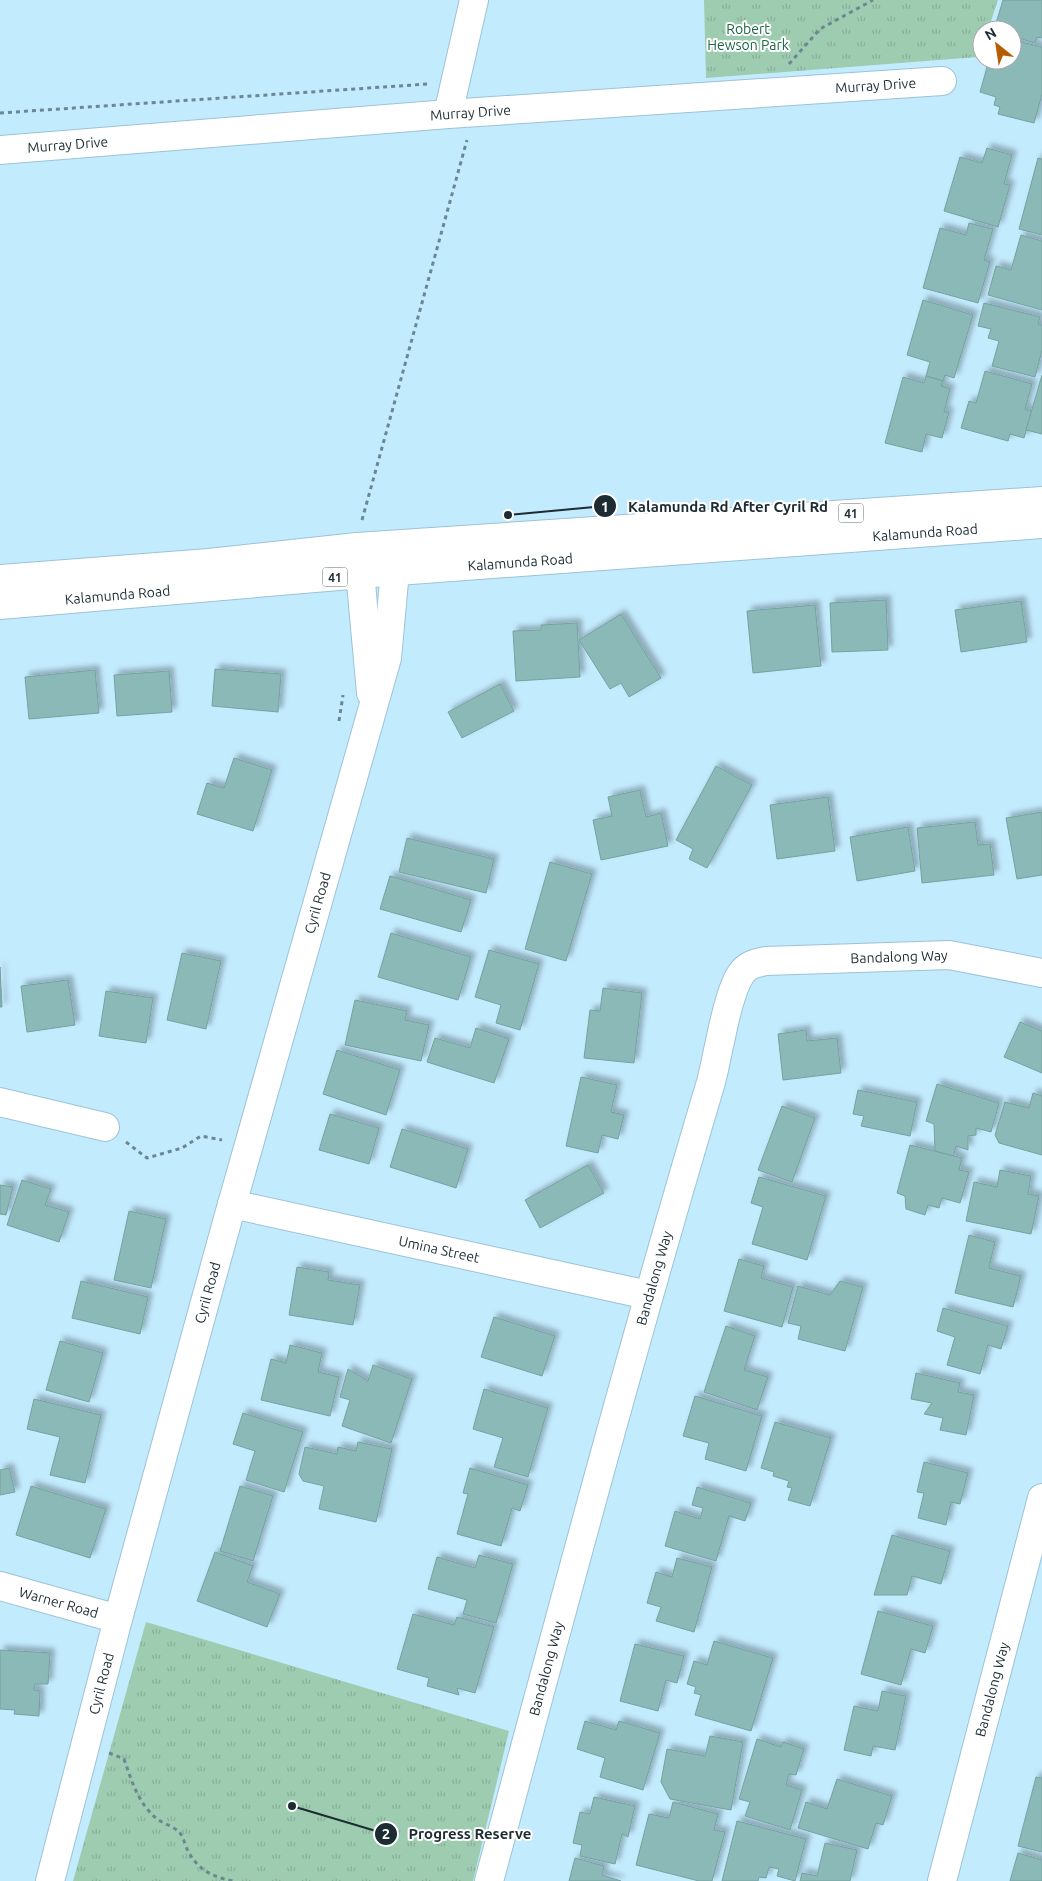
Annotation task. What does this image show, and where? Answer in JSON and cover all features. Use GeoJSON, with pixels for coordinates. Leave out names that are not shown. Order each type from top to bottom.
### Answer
{"type":"FeatureCollection","features":[{"type":"Feature","properties":{"kind":"street"},"geometry":{"type":"LineString","coordinates":[[461,114],[474,0]]}},
{"type":"Feature","properties":{"kind":"street","name":"Murray Drive"},"geometry":{"type":"LineString","coordinates":[[0,150],[461,114],[942,81]]}},
{"type":"Feature","properties":{"kind":"street","name":"Kalamunda Road"},"geometry":{"type":"LineString","coordinates":[[0,605],[361,575],[397,558],[1042,500]]}},
{"type":"Feature","properties":{"kind":"street","name":"Kalamunda Road"},"geometry":{"type":"LineString","coordinates":[[0,579],[209,563],[357,547],[397,558],[1042,524]]}},
{"type":"Feature","properties":{"kind":"street","name":"Cyril Road"},"geometry":{"type":"LineString","coordinates":[[357,547],[372,707]]}},
{"type":"Feature","properties":{"kind":"street","name":"Cyril Road"},"geometry":{"type":"LineString","coordinates":[[50,1881],[118,1619],[232,1204],[387,658],[397,558]]}},
{"type":"Feature","properties":{"kind":"street","name":"Bandalong Way"},"geometry":{"type":"LineString","coordinates":[[489,1881],[648,1295],[716,1064],[734,989],[741,974],[752,964],[766,961],[948,955],[1042,973]]}},
{"type":"Feature","properties":{"kind":"street"},"geometry":{"type":"LineString","coordinates":[[0,1102],[105,1127]]}},
{"type":"Feature","properties":{"kind":"street","name":"Umina Street"},"geometry":{"type":"LineString","coordinates":[[232,1204],[648,1295]]}},
{"type":"Feature","properties":{"kind":"street","name":"Bandalong Way"},"geometry":{"type":"LineString","coordinates":[[942,1881],[1042,1498]]}},
{"type":"Feature","properties":{"kind":"street","name":"Warner Road"},"geometry":{"type":"LineString","coordinates":[[0,1586],[118,1619]]}},
{"type":"Feature","properties":{"kind":"path"},"geometry":{"type":"LineString","coordinates":[[0,113],[436,84]]}},
{"type":"Feature","properties":{"kind":"path"},"geometry":{"type":"LineString","coordinates":[[361,520],[461,114]]}},
{"type":"Feature","properties":{"kind":"path"},"geometry":{"type":"LineString","coordinates":[[105,1127],[147,1158],[182,1148],[201,1136],[249,1144]]}},
{"type":"Feature","properties":{"kind":"path"},"geometry":{"type":"LineString","coordinates":[[85,1744],[124,1760],[133,1786],[145,1809],[163,1824],[180,1833],[189,1852],[204,1871],[218,1879],[234,1881]]}},
{"type":"Feature","properties":{"kind":"green space","name":"Robert Hewson Park"},"geometry":{"type":"Polygon","coordinates":[[[704,0],[998,0],[991,20],[972,20],[972,57],[706,78],[704,0]]]}},
{"type":"Feature","properties":{"kind":"green space"},"geometry":{"type":"Polygon","coordinates":[[[146,1622],[509,1731],[473,1881],[73,1881],[146,1622]]]}},
{"type":"Feature","properties":{"kind":"building"},"geometry":{"type":"Polygon","coordinates":[[[1003,0],[1042,0],[1042,38],[1037,37],[1035,43],[1022,39],[1022,20],[997,20],[1003,0]]]}},
{"type":"Feature","properties":{"kind":"building"},"geometry":{"type":"Polygon","coordinates":[[[1022,42],[1042,47],[1042,94],[1034,123],[998,114],[1000,107],[994,105],[996,97],[980,92],[986,70],[1022,70],[1022,42]]]}},
{"type":"Feature","properties":{"kind":"building"},"geometry":{"type":"Polygon","coordinates":[[[987,148],[1012,155],[1004,184],[1010,185],[998,227],[944,211],[960,157],[982,163],[987,148]]]}},
{"type":"Feature","properties":{"kind":"building"},"geometry":{"type":"Polygon","coordinates":[[[1038,158],[1042,159],[1042,235],[1019,229],[1038,158]]]}},
{"type":"Feature","properties":{"kind":"building"},"geometry":{"type":"Polygon","coordinates":[[[969,223],[993,229],[984,260],[990,262],[978,303],[923,288],[940,228],[966,235],[969,223]]]}},
{"type":"Feature","properties":{"kind":"building"},"geometry":{"type":"Polygon","coordinates":[[[1021,235],[1042,241],[1042,310],[988,295],[996,266],[1011,270],[1021,235]]]}},
{"type":"Feature","properties":{"kind":"building"},"geometry":{"type":"Polygon","coordinates":[[[923,300],[973,315],[954,378],[945,375],[943,381],[926,376],[930,362],[907,355],[923,300]]]}},
{"type":"Feature","properties":{"kind":"building"},"geometry":{"type":"Polygon","coordinates":[[[984,303],[1040,317],[1038,324],[1042,325],[1042,350],[1035,377],[992,366],[999,341],[988,338],[991,329],[978,326],[984,303]]]}},
{"type":"Feature","properties":{"kind":"building"},"geometry":{"type":"Polygon","coordinates":[[[985,371],[1032,384],[1025,409],[1032,411],[1024,438],[1010,434],[1008,441],[961,428],[969,401],[976,403],[985,371]]]}},
{"type":"Feature","properties":{"kind":"building"},"geometry":{"type":"Polygon","coordinates":[[[1042,375],[1042,434],[1026,430],[1042,375]]]}},
{"type":"Feature","properties":{"kind":"building"},"geometry":{"type":"Polygon","coordinates":[[[926,376],[943,381],[941,386],[950,389],[944,412],[949,412],[942,438],[926,434],[922,452],[885,443],[903,377],[924,383],[926,376]]]}},
{"type":"Feature","properties":{"kind":"building"},"geometry":{"type":"Polygon","coordinates":[[[886,600],[888,650],[832,652],[830,603],[886,600]]]}},
{"type":"Feature","properties":{"kind":"building"},"geometry":{"type":"Polygon","coordinates":[[[1021,601],[1027,642],[961,652],[955,610],[1021,601]]]}},
{"type":"Feature","properties":{"kind":"building"},"geometry":{"type":"Polygon","coordinates":[[[815,605],[821,666],[753,673],[747,611],[815,605]]]}},
{"type":"Feature","properties":{"kind":"building"},"geometry":{"type":"Polygon","coordinates":[[[621,614],[661,678],[629,697],[621,683],[610,689],[579,640],[621,614]]]}},
{"type":"Feature","properties":{"kind":"building"},"geometry":{"type":"Polygon","coordinates":[[[577,623],[580,677],[516,681],[513,631],[541,630],[541,625],[577,623]]]}},
{"type":"Feature","properties":{"kind":"building"},"geometry":{"type":"Polygon","coordinates":[[[215,669],[281,674],[278,712],[212,706],[215,669]]]}},
{"type":"Feature","properties":{"kind":"building"},"geometry":{"type":"Polygon","coordinates":[[[95,670],[99,713],[29,719],[25,677],[95,670]]]}},
{"type":"Feature","properties":{"kind":"building"},"geometry":{"type":"Polygon","coordinates":[[[169,671],[172,712],[117,716],[114,675],[169,671]]]}},
{"type":"Feature","properties":{"kind":"building"},"geometry":{"type":"Polygon","coordinates":[[[500,684],[514,711],[462,738],[448,712],[500,684]]]}},
{"type":"Feature","properties":{"kind":"building"},"geometry":{"type":"Polygon","coordinates":[[[234,758],[272,770],[253,831],[197,814],[207,783],[224,788],[234,758]]]}},
{"type":"Feature","properties":{"kind":"building"},"geometry":{"type":"Polygon","coordinates":[[[716,766],[752,785],[707,868],[689,859],[693,849],[676,840],[716,766]]]}},
{"type":"Feature","properties":{"kind":"building"},"geometry":{"type":"Polygon","coordinates":[[[640,790],[646,817],[661,813],[668,846],[601,860],[593,820],[612,816],[608,797],[640,790]]]}},
{"type":"Feature","properties":{"kind":"building"},"geometry":{"type":"Polygon","coordinates":[[[828,797],[835,851],[777,859],[770,805],[828,797]]]}},
{"type":"Feature","properties":{"kind":"building"},"geometry":{"type":"Polygon","coordinates":[[[1042,812],[1042,875],[1017,879],[1006,818],[1042,812]]]}},
{"type":"Feature","properties":{"kind":"building"},"geometry":{"type":"Polygon","coordinates":[[[975,822],[978,845],[990,844],[994,875],[922,883],[917,828],[975,822]]]}},
{"type":"Feature","properties":{"kind":"building"},"geometry":{"type":"Polygon","coordinates":[[[908,827],[915,871],[857,881],[850,837],[908,827]]]}},
{"type":"Feature","properties":{"kind":"building"},"geometry":{"type":"Polygon","coordinates":[[[407,838],[494,859],[486,893],[399,872],[407,838]]]}},
{"type":"Feature","properties":{"kind":"building"},"geometry":{"type":"Polygon","coordinates":[[[550,862],[592,874],[566,961],[525,949],[550,862]]]}},
{"type":"Feature","properties":{"kind":"building"},"geometry":{"type":"Polygon","coordinates":[[[390,876],[471,900],[461,932],[380,909],[390,876]]]}},
{"type":"Feature","properties":{"kind":"building"},"geometry":{"type":"Polygon","coordinates":[[[391,933],[471,957],[458,1000],[378,977],[391,933]]]}},
{"type":"Feature","properties":{"kind":"building"},"geometry":{"type":"Polygon","coordinates":[[[489,950],[539,964],[520,1030],[496,1023],[501,1005],[475,997],[489,950]]]}},
{"type":"Feature","properties":{"kind":"building"},"geometry":{"type":"Polygon","coordinates":[[[182,953],[221,961],[206,1029],[167,1020],[182,953]]]}},
{"type":"Feature","properties":{"kind":"building"},"geometry":{"type":"Polygon","coordinates":[[[0,967],[2,1007],[0,1007],[0,967]]]}},
{"type":"Feature","properties":{"kind":"building"},"geometry":{"type":"Polygon","coordinates":[[[68,980],[75,1025],[27,1032],[21,986],[68,980]]]}},
{"type":"Feature","properties":{"kind":"building"},"geometry":{"type":"Polygon","coordinates":[[[603,988],[642,993],[634,1063],[584,1058],[590,1010],[600,1011],[603,988]]]}},
{"type":"Feature","properties":{"kind":"building"},"geometry":{"type":"Polygon","coordinates":[[[106,991],[153,998],[146,1043],[99,1036],[106,991]]]}},
{"type":"Feature","properties":{"kind":"building"},"geometry":{"type":"Polygon","coordinates":[[[355,1000],[407,1011],[405,1020],[429,1025],[421,1061],[345,1045],[355,1000]]]}},
{"type":"Feature","properties":{"kind":"building"},"geometry":{"type":"Polygon","coordinates":[[[1020,1022],[1042,1031],[1042,1073],[1004,1057],[1020,1022]]]}},
{"type":"Feature","properties":{"kind":"building"},"geometry":{"type":"Polygon","coordinates":[[[476,1028],[509,1039],[494,1083],[427,1062],[435,1038],[470,1048],[476,1028]]]}},
{"type":"Feature","properties":{"kind":"building"},"geometry":{"type":"Polygon","coordinates":[[[806,1030],[807,1041],[837,1038],[841,1073],[783,1080],[778,1034],[806,1030]]]}},
{"type":"Feature","properties":{"kind":"building"},"geometry":{"type":"Polygon","coordinates":[[[337,1050],[400,1070],[386,1115],[323,1094],[337,1050]]]}},
{"type":"Feature","properties":{"kind":"building"},"geometry":{"type":"Polygon","coordinates":[[[581,1077],[617,1085],[611,1112],[624,1115],[618,1139],[602,1135],[598,1153],[566,1146],[581,1077]]]}},
{"type":"Feature","properties":{"kind":"building"},"geometry":{"type":"Polygon","coordinates":[[[937,1084],[999,1103],[991,1132],[976,1128],[976,1135],[968,1136],[968,1150],[956,1146],[953,1157],[935,1151],[934,1124],[926,1121],[937,1084]]]}},
{"type":"Feature","properties":{"kind":"building"},"geometry":{"type":"Polygon","coordinates":[[[858,1090],[917,1102],[910,1136],[861,1126],[864,1116],[853,1114],[858,1090]]]}},
{"type":"Feature","properties":{"kind":"building"},"geometry":{"type":"Polygon","coordinates":[[[1033,1093],[1042,1096],[1042,1155],[999,1143],[995,1135],[1005,1102],[1029,1108],[1033,1093]]]}},
{"type":"Feature","properties":{"kind":"building"},"geometry":{"type":"Polygon","coordinates":[[[782,1106],[815,1118],[792,1182],[758,1170],[782,1106]]]}},
{"type":"Feature","properties":{"kind":"building"},"geometry":{"type":"Polygon","coordinates":[[[330,1114],[379,1128],[369,1164],[319,1150],[330,1114]]]}},
{"type":"Feature","properties":{"kind":"building"},"geometry":{"type":"Polygon","coordinates":[[[402,1129],[468,1149],[456,1188],[390,1167],[402,1129]]]}},
{"type":"Feature","properties":{"kind":"building"},"geometry":{"type":"Polygon","coordinates":[[[910,1145],[962,1158],[959,1170],[969,1172],[960,1203],[942,1198],[939,1208],[928,1205],[925,1215],[906,1209],[905,1196],[897,1193],[910,1145]]]}},
{"type":"Feature","properties":{"kind":"building"},"geometry":{"type":"Polygon","coordinates":[[[588,1165],[604,1193],[540,1228],[525,1200],[588,1165]]]}},
{"type":"Feature","properties":{"kind":"building"},"geometry":{"type":"Polygon","coordinates":[[[1000,1170],[1031,1176],[1028,1194],[1039,1196],[1031,1234],[966,1221],[974,1182],[997,1187],[1000,1170]]]}},
{"type":"Feature","properties":{"kind":"building"},"geometry":{"type":"Polygon","coordinates":[[[759,1177],[826,1196],[807,1260],[752,1244],[763,1207],[751,1203],[759,1177]]]}},
{"type":"Feature","properties":{"kind":"building"},"geometry":{"type":"Polygon","coordinates":[[[22,1180],[51,1189],[45,1205],[69,1212],[59,1242],[7,1225],[22,1180]]]}},
{"type":"Feature","properties":{"kind":"building"},"geometry":{"type":"Polygon","coordinates":[[[0,1185],[13,1187],[6,1215],[0,1214],[0,1185]]]}},
{"type":"Feature","properties":{"kind":"building"},"geometry":{"type":"Polygon","coordinates":[[[129,1211],[166,1219],[151,1288],[114,1280],[129,1211]]]}},
{"type":"Feature","properties":{"kind":"building"},"geometry":{"type":"Polygon","coordinates":[[[969,1235],[995,1242],[989,1268],[1021,1276],[1013,1307],[955,1293],[969,1235]]]}},
{"type":"Feature","properties":{"kind":"building"},"geometry":{"type":"Polygon","coordinates":[[[739,1259],[764,1266],[761,1278],[793,1287],[782,1327],[724,1311],[739,1259]]]}},
{"type":"Feature","properties":{"kind":"building"},"geometry":{"type":"Polygon","coordinates":[[[297,1267],[329,1272],[328,1280],[360,1285],[353,1325],[289,1315],[297,1267]]]}},
{"type":"Feature","properties":{"kind":"building"},"geometry":{"type":"Polygon","coordinates":[[[81,1281],[148,1297],[140,1334],[72,1318],[81,1281]]]}},
{"type":"Feature","properties":{"kind":"building"},"geometry":{"type":"Polygon","coordinates":[[[840,1281],[863,1287],[845,1351],[798,1339],[801,1326],[788,1323],[798,1286],[830,1295],[840,1281]]]}},
{"type":"Feature","properties":{"kind":"building"},"geometry":{"type":"Polygon","coordinates":[[[943,1308],[1008,1326],[1001,1349],[988,1345],[980,1374],[947,1365],[955,1337],[937,1331],[943,1308]]]}},
{"type":"Feature","properties":{"kind":"building"},"geometry":{"type":"Polygon","coordinates":[[[494,1317],[555,1336],[542,1376],[481,1357],[494,1317]]]}},
{"type":"Feature","properties":{"kind":"building"},"geometry":{"type":"Polygon","coordinates":[[[726,1326],[755,1336],[744,1370],[768,1377],[757,1410],[704,1392],[726,1326]]]}},
{"type":"Feature","properties":{"kind":"building"},"geometry":{"type":"Polygon","coordinates":[[[60,1341],[103,1353],[89,1402],[46,1390],[60,1341]]]}},
{"type":"Feature","properties":{"kind":"building"},"geometry":{"type":"Polygon","coordinates":[[[290,1345],[322,1353],[318,1372],[339,1377],[330,1416],[261,1400],[271,1359],[286,1363],[290,1345]]]}},
{"type":"Feature","properties":{"kind":"building"},"geometry":{"type":"Polygon","coordinates":[[[373,1365],[412,1379],[391,1443],[342,1426],[350,1400],[340,1397],[348,1369],[368,1381],[373,1365]]]}},
{"type":"Feature","properties":{"kind":"building"},"geometry":{"type":"Polygon","coordinates":[[[916,1373],[960,1383],[958,1392],[974,1395],[966,1435],[940,1430],[943,1418],[924,1414],[932,1403],[911,1399],[916,1373]]]}},
{"type":"Feature","properties":{"kind":"building"},"geometry":{"type":"Polygon","coordinates":[[[484,1389],[548,1408],[528,1477],[494,1467],[503,1438],[473,1429],[484,1389]]]}},
{"type":"Feature","properties":{"kind":"building"},"geometry":{"type":"Polygon","coordinates":[[[695,1396],[762,1416],[746,1471],[705,1459],[709,1443],[683,1436],[695,1396]]]}},
{"type":"Feature","properties":{"kind":"building"},"geometry":{"type":"Polygon","coordinates":[[[34,1399],[101,1415],[85,1483],[50,1475],[60,1437],[27,1429],[34,1399]]]}},
{"type":"Feature","properties":{"kind":"building"},"geometry":{"type":"Polygon","coordinates":[[[243,1413],[303,1432],[284,1492],[246,1480],[255,1451],[233,1444],[243,1413]]]}},
{"type":"Feature","properties":{"kind":"building"},"geometry":{"type":"Polygon","coordinates":[[[775,1422],[831,1438],[810,1506],[788,1500],[792,1488],[787,1487],[789,1481],[773,1476],[774,1472],[761,1468],[775,1422]]]}},
{"type":"Feature","properties":{"kind":"building"},"geometry":{"type":"Polygon","coordinates":[[[358,1442],[392,1449],[376,1522],[319,1509],[324,1486],[303,1481],[299,1474],[305,1447],[337,1454],[338,1447],[356,1451],[358,1442]]]}},
{"type":"Feature","properties":{"kind":"building"},"geometry":{"type":"Polygon","coordinates":[[[924,1462],[968,1473],[960,1504],[951,1502],[946,1525],[918,1518],[924,1493],[917,1492],[924,1462]]]}},
{"type":"Feature","properties":{"kind":"building"},"geometry":{"type":"Polygon","coordinates":[[[9,1468],[15,1492],[0,1495],[0,1470],[9,1468]]]}},
{"type":"Feature","properties":{"kind":"building"},"geometry":{"type":"Polygon","coordinates":[[[470,1468],[528,1485],[520,1511],[512,1508],[501,1546],[457,1534],[468,1494],[463,1493],[470,1468]]]}},
{"type":"Feature","properties":{"kind":"building"},"geometry":{"type":"Polygon","coordinates":[[[31,1486],[106,1509],[90,1558],[16,1535],[31,1486]]]}},
{"type":"Feature","properties":{"kind":"building"},"geometry":{"type":"Polygon","coordinates":[[[240,1486],[273,1496],[253,1561],[220,1551],[240,1486]]]}},
{"type":"Feature","properties":{"kind":"building"},"geometry":{"type":"Polygon","coordinates":[[[697,1487],[751,1503],[745,1521],[729,1516],[716,1561],[665,1546],[675,1511],[700,1519],[703,1508],[692,1505],[697,1487]]]}},
{"type":"Feature","properties":{"kind":"building"},"geometry":{"type":"Polygon","coordinates":[[[892,1535],[950,1551],[941,1584],[912,1576],[907,1595],[874,1595],[892,1535]]]}},
{"type":"Feature","properties":{"kind":"building"},"geometry":{"type":"Polygon","coordinates":[[[215,1552],[253,1566],[247,1582],[280,1594],[267,1627],[197,1601],[215,1552]]]}},
{"type":"Feature","properties":{"kind":"building"},"geometry":{"type":"Polygon","coordinates":[[[479,1555],[513,1564],[496,1623],[463,1614],[467,1600],[428,1589],[437,1557],[475,1568],[479,1555]]]}},
{"type":"Feature","properties":{"kind":"building"},"geometry":{"type":"Polygon","coordinates":[[[677,1558],[712,1567],[694,1632],[656,1621],[661,1607],[647,1603],[656,1572],[672,1577],[677,1558]]]}},
{"type":"Feature","properties":{"kind":"building"},"geometry":{"type":"Polygon","coordinates":[[[878,1611],[933,1626],[925,1653],[911,1649],[901,1685],[861,1674],[878,1611]]]}},
{"type":"Feature","properties":{"kind":"building"},"geometry":{"type":"Polygon","coordinates":[[[413,1614],[454,1625],[457,1617],[494,1627],[475,1693],[457,1688],[459,1695],[427,1686],[429,1678],[397,1669],[413,1614]]]}},
{"type":"Feature","properties":{"kind":"building"},"geometry":{"type":"Polygon","coordinates":[[[714,1641],[773,1658],[751,1731],[695,1715],[701,1695],[694,1693],[696,1687],[687,1684],[694,1661],[707,1665],[714,1641]]]}},
{"type":"Feature","properties":{"kind":"building"},"geometry":{"type":"Polygon","coordinates":[[[635,1644],[684,1656],[677,1683],[666,1680],[658,1711],[620,1701],[635,1644]]]}},
{"type":"Feature","properties":{"kind":"building"},"geometry":{"type":"Polygon","coordinates":[[[0,1650],[50,1653],[48,1684],[35,1684],[34,1690],[40,1691],[39,1716],[14,1714],[15,1710],[0,1709],[0,1650]]]}},
{"type":"Feature","properties":{"kind":"building"},"geometry":{"type":"Polygon","coordinates":[[[882,1691],[906,1696],[895,1750],[873,1746],[871,1756],[844,1750],[854,1706],[878,1711],[882,1691]]]}},
{"type":"Feature","properties":{"kind":"building"},"geometry":{"type":"Polygon","coordinates":[[[585,1721],[616,1730],[619,1721],[660,1733],[643,1790],[600,1777],[605,1758],[577,1749],[585,1721]]]}},
{"type":"Feature","properties":{"kind":"building"},"geometry":{"type":"Polygon","coordinates":[[[710,1736],[743,1742],[731,1810],[670,1799],[661,1782],[667,1749],[705,1756],[710,1736]]]}},
{"type":"Feature","properties":{"kind":"building"},"geometry":{"type":"Polygon","coordinates":[[[757,1739],[781,1747],[783,1742],[804,1749],[796,1775],[789,1774],[786,1785],[802,1790],[790,1830],[745,1816],[750,1802],[739,1799],[757,1739]]]}},
{"type":"Feature","properties":{"kind":"building"},"geometry":{"type":"Polygon","coordinates":[[[1036,1777],[1042,1778],[1042,1852],[1018,1846],[1036,1777]]]}},
{"type":"Feature","properties":{"kind":"building"},"geometry":{"type":"Polygon","coordinates":[[[837,1779],[892,1796],[883,1825],[876,1823],[868,1849],[798,1828],[806,1802],[827,1809],[837,1779]]]}},
{"type":"Feature","properties":{"kind":"building"},"geometry":{"type":"Polygon","coordinates":[[[594,1797],[635,1806],[628,1837],[622,1834],[615,1864],[580,1856],[582,1845],[573,1843],[580,1812],[590,1814],[594,1797]]]}},
{"type":"Feature","properties":{"kind":"building"},"geometry":{"type":"Polygon","coordinates":[[[673,1802],[718,1814],[714,1830],[725,1832],[712,1881],[699,1881],[636,1865],[649,1814],[669,1818],[673,1802]]]}},
{"type":"Feature","properties":{"kind":"building"},"geometry":{"type":"Polygon","coordinates":[[[737,1821],[806,1839],[795,1881],[777,1876],[779,1869],[769,1867],[766,1878],[759,1877],[758,1881],[722,1881],[737,1821]]]}},
{"type":"Feature","properties":{"kind":"building"},"geometry":{"type":"Polygon","coordinates":[[[825,1843],[857,1850],[850,1881],[800,1881],[802,1873],[817,1876],[825,1843]]]}},
{"type":"Feature","properties":{"kind":"building"},"geometry":{"type":"Polygon","coordinates":[[[1018,1853],[1042,1860],[1042,1881],[1010,1881],[1018,1853]]]}},
{"type":"Feature","properties":{"kind":"building"},"geometry":{"type":"Polygon","coordinates":[[[575,1858],[604,1866],[602,1875],[621,1881],[569,1881],[575,1858]]]}},
{"type":"Feature","properties":{"kind":"place","name":"Kalamunda Rd After Cyril Rd"},"geometry":{"type":"Point","coordinates":[508,515]}},
{"type":"Feature","properties":{"kind":"place","name":"Progress Reserve"},"geometry":{"type":"Point","coordinates":[292,1806]}}]}
